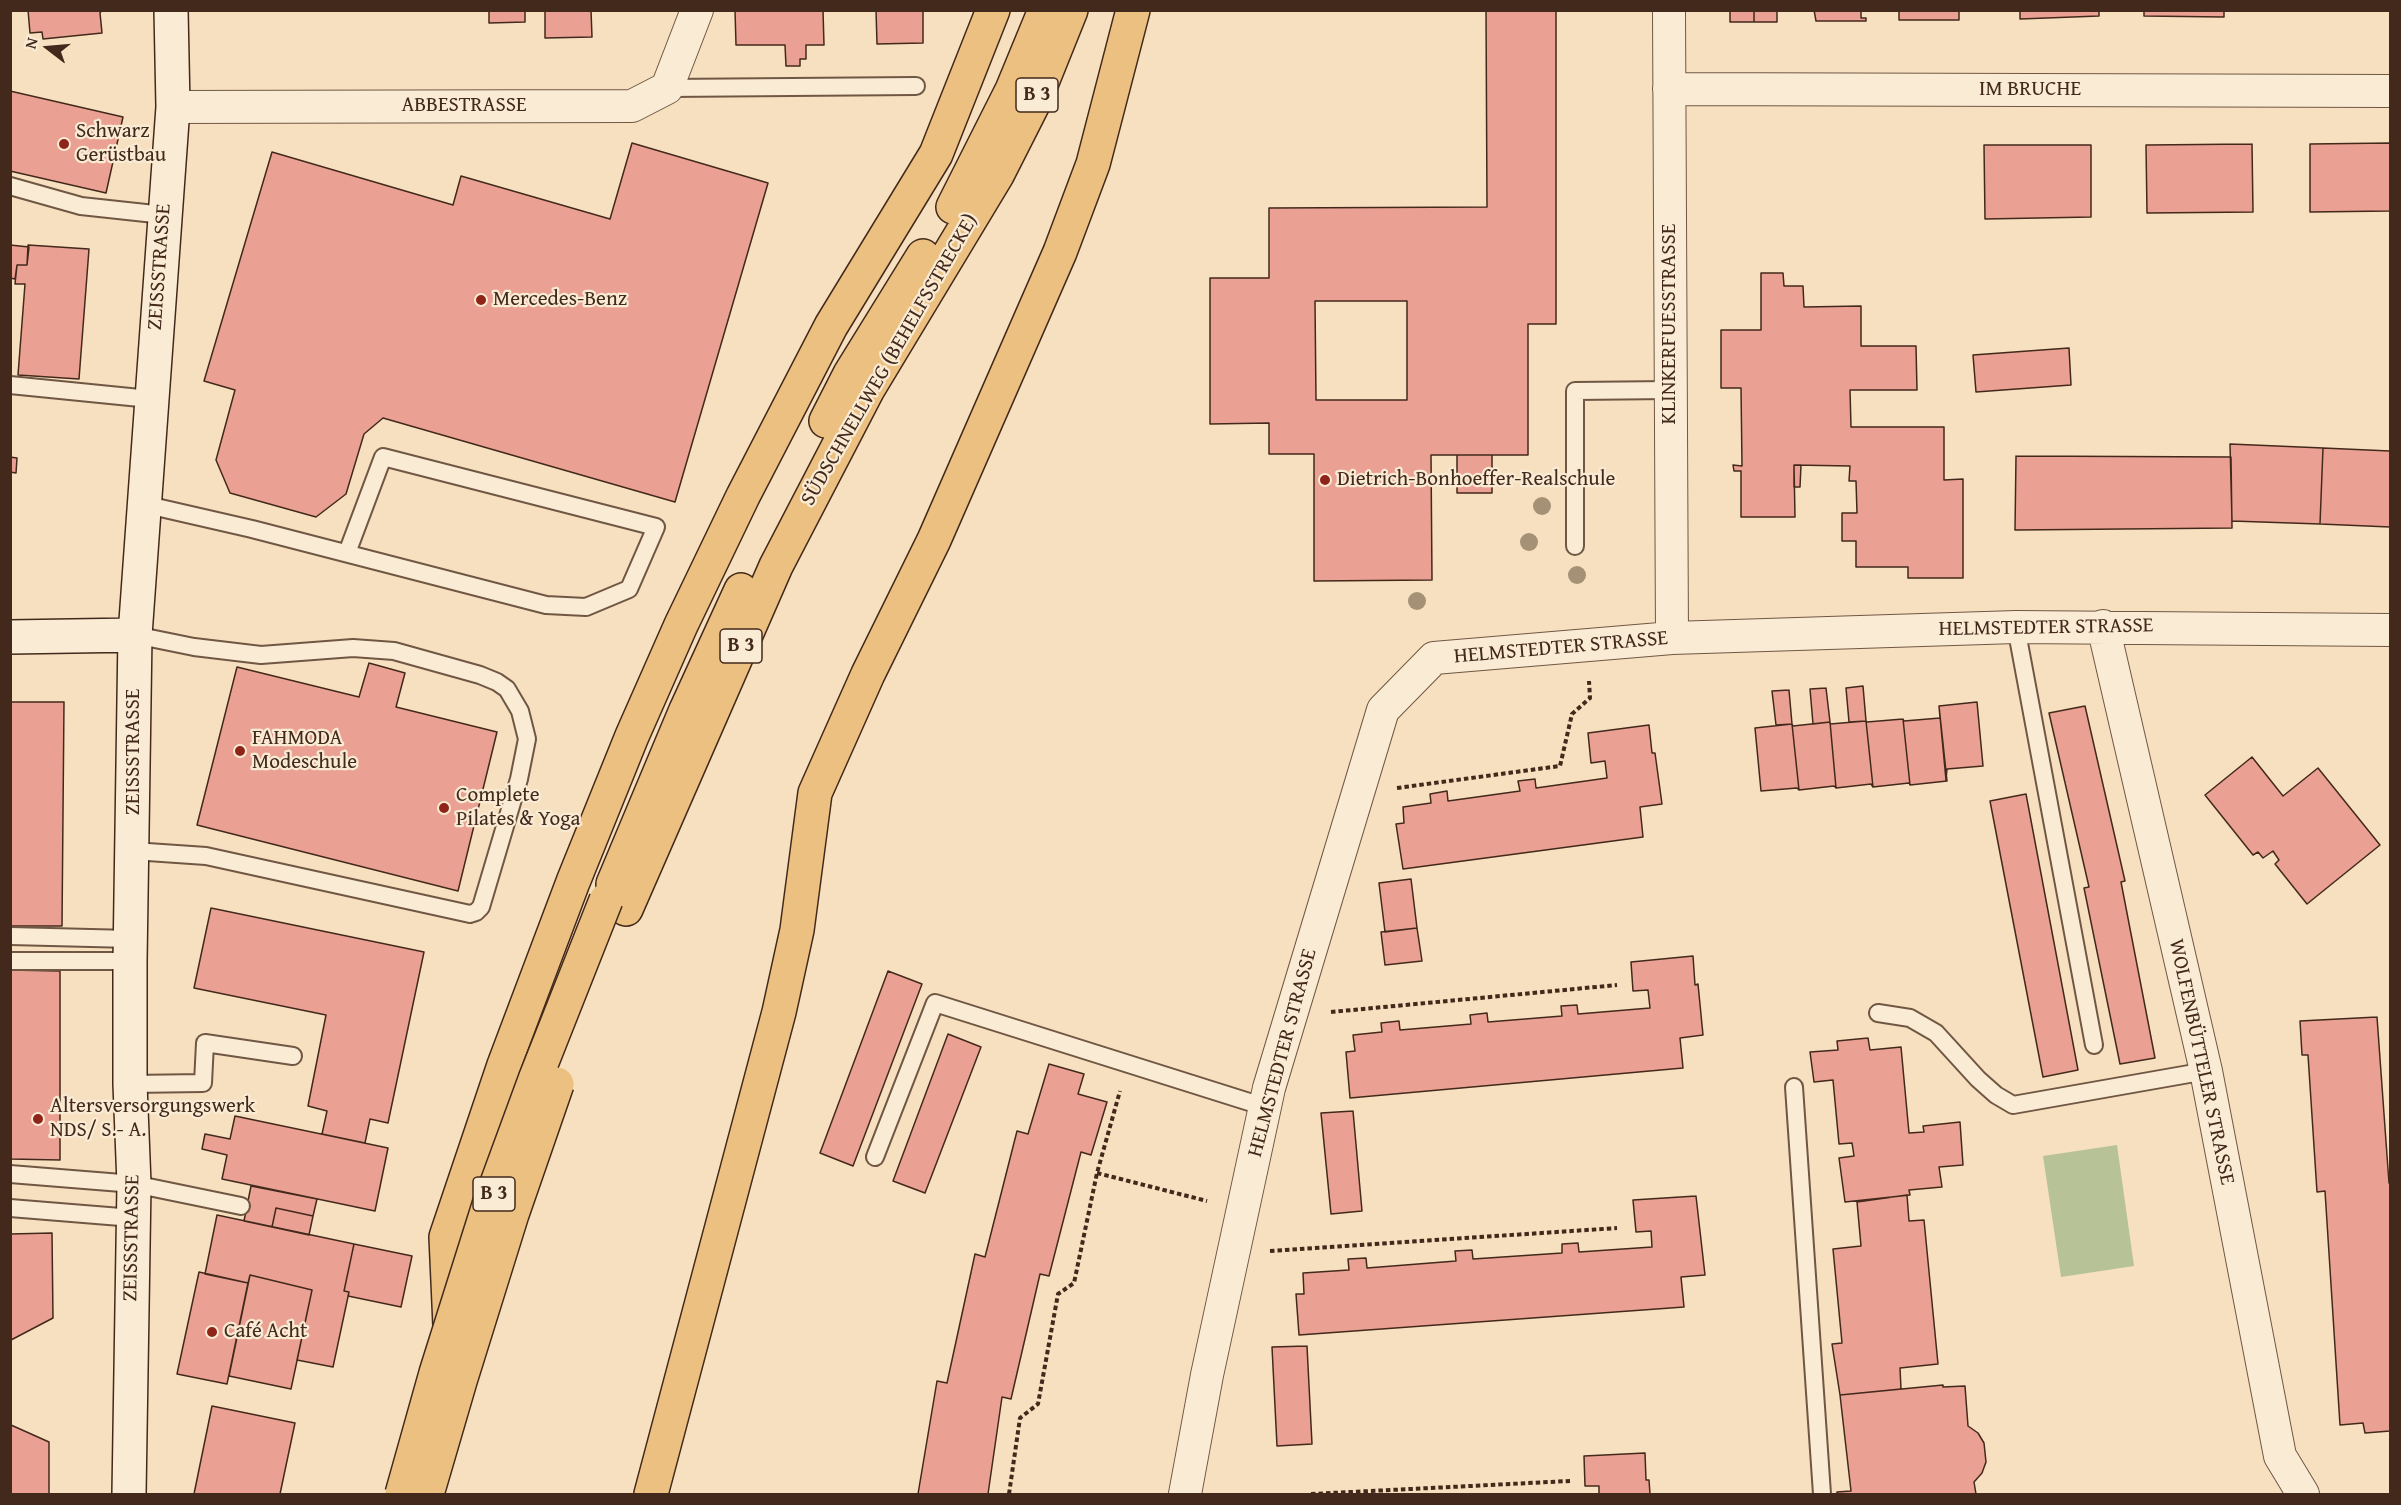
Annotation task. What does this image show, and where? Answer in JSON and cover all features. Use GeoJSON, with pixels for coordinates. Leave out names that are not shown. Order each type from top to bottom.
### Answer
{"type":"FeatureCollection","features":[{"type":"Feature","properties":{"kind":"highway"},"geometry":{"type":"LineString","coordinates":[[438,1494],[454,1410],[446,1238],[504,1065],[573,882],[632,736],[681,625],[742,496],[831,326],[936,154],[993,10]]}},
{"type":"Feature","properties":{"kind":"highway","name":"B 3"},"geometry":{"type":"LineString","coordinates":[[985,172],[1012,90],[1046,10]]}},
{"type":"Feature","properties":{"kind":"highway","name":"B 3"},"geometry":{"type":"LineString","coordinates":[[985,172],[1034,102],[1071,10]]}},
{"type":"Feature","properties":{"kind":"highway"},"geometry":{"type":"LineString","coordinates":[[651,1494],[779,1012],[797,930],[815,793],[868,674],[939,530],[1060,252],[1093,164],[1133,10]]}},
{"type":"Feature","properties":{"kind":"highway","name":"SÜDSCHNELLWEG (BEHELFSSTRECKE)"},"geometry":{"type":"LineString","coordinates":[[616,905],[686,710],[757,556],[850,374],[943,225],[985,172]]}},
{"type":"Feature","properties":{"kind":"highway","name":"B 3"},"geometry":{"type":"LineString","coordinates":[[402,1494],[436,1373],[489,1206],[536,1077],[616,905]]}},
{"type":"Feature","properties":{"kind":"highway","name":"B 3"},"geometry":{"type":"LineString","coordinates":[[428,1494],[459,1381],[512,1214],[616,905]]}},
{"type":"Feature","properties":{"kind":"street","name":"ZEISSSTRASSE"},"geometry":{"type":"LineString","coordinates":[[129,1494],[134,1184],[130,1084],[130,950],[135,635],[150,399],[173,107],[171,10]]}},
{"type":"Feature","properties":{"kind":"street"},"geometry":{"type":"LineString","coordinates":[[667,88],[697,10]]}},
{"type":"Feature","properties":{"kind":"street","name":"KLINKERFUESSTRASSE"},"geometry":{"type":"LineString","coordinates":[[1669,10],[1672,638]]}},
{"type":"Feature","properties":{"kind":"street","name":"ABBESTRASSE"},"geometry":{"type":"LineString","coordinates":[[173,107],[632,106],[667,88]]}},
{"type":"Feature","properties":{"kind":"street","name":"IM BRUCHE"},"geometry":{"type":"LineString","coordinates":[[1669,89],[2391,91]]}},
{"type":"Feature","properties":{"kind":"street","name":"WOLFENBÜTTELER STRASSE"},"geometry":{"type":"LineString","coordinates":[[2103,626],[2206,1071],[2280,1456],[2304,1494]]}},
{"type":"Feature","properties":{"kind":"street","name":"HELMSTEDTER STRASSE"},"geometry":{"type":"LineString","coordinates":[[1185,1494],[1207,1375],[1265,1107],[1291,1016],[1383,710],[1434,658],[1672,638],[2016,627],[2391,630]]}},
{"type":"Feature","properties":{"kind":"street"},"geometry":{"type":"LineString","coordinates":[[10,638],[135,635]]}},
{"type":"Feature","properties":{"kind":"lane"},"geometry":{"type":"LineString","coordinates":[[667,88],[916,86]]}},
{"type":"Feature","properties":{"kind":"lane"},"geometry":{"type":"LineString","coordinates":[[10,186],[81,206],[164,215]]}},
{"type":"Feature","properties":{"kind":"lane"},"geometry":{"type":"LineString","coordinates":[[10,385],[150,399]]}},
{"type":"Feature","properties":{"kind":"lane"},"geometry":{"type":"LineString","coordinates":[[1575,546],[1575,391],[1670,390]]}},
{"type":"Feature","properties":{"kind":"lane"},"geometry":{"type":"LineString","coordinates":[[143,504],[346,553],[546,605],[586,607],[629,589],[656,527],[383,457],[346,553]]}},
{"type":"Feature","properties":{"kind":"lane"},"geometry":{"type":"LineString","coordinates":[[2016,627],[2094,1045]]}},
{"type":"Feature","properties":{"kind":"lane"},"geometry":{"type":"LineString","coordinates":[[133,851],[206,856],[470,914],[481,907],[519,779],[527,739],[520,711],[507,689],[480,675],[394,651],[353,648],[261,655],[194,647],[135,635]]}},
{"type":"Feature","properties":{"kind":"lane"},"geometry":{"type":"LineString","coordinates":[[10,936],[130,950]]}},
{"type":"Feature","properties":{"kind":"lane"},"geometry":{"type":"LineString","coordinates":[[10,961],[130,950]]}},
{"type":"Feature","properties":{"kind":"lane"},"geometry":{"type":"LineString","coordinates":[[875,1157],[935,1003],[1265,1107]]}},
{"type":"Feature","properties":{"kind":"lane"},"geometry":{"type":"LineString","coordinates":[[1878,1013],[1910,1018],[1936,1033],[1978,1079],[1996,1095],[2013,1105],[2206,1071]]}},
{"type":"Feature","properties":{"kind":"lane"},"geometry":{"type":"LineString","coordinates":[[130,1084],[203,1083],[205,1043],[292,1056]]}},
{"type":"Feature","properties":{"kind":"lane"},"geometry":{"type":"LineString","coordinates":[[1794,1087],[1822,1494]]}},
{"type":"Feature","properties":{"kind":"lane"},"geometry":{"type":"LineString","coordinates":[[10,1174],[134,1184],[241,1206]]}},
{"type":"Feature","properties":{"kind":"lane"},"geometry":{"type":"LineString","coordinates":[[10,1208],[133,1218]]}},
{"type":"Feature","properties":{"kind":"path"},"geometry":{"type":"LineString","coordinates":[[1358,793],[1560,766],[1572,714],[1590,698],[1588,644]]}},
{"type":"Feature","properties":{"kind":"path"},"geometry":{"type":"LineString","coordinates":[[1291,1016],[1617,985]]}},
{"type":"Feature","properties":{"kind":"path"},"geometry":{"type":"LineString","coordinates":[[1009,1494],[1020,1418],[1038,1404],[1058,1294],[1074,1283],[1097,1173],[1127,1064]]}},
{"type":"Feature","properties":{"kind":"path"},"geometry":{"type":"LineString","coordinates":[[1097,1173],[1243,1210]]}},
{"type":"Feature","properties":{"kind":"path"},"geometry":{"type":"LineString","coordinates":[[1233,1254],[1617,1228]]}},
{"type":"Feature","properties":{"kind":"path"},"geometry":{"type":"LineString","coordinates":[[1311,1494],[1570,1481]]}},
{"type":"Feature","properties":{"kind":"green space"},"geometry":{"type":"Polygon","coordinates":[[[2117,1145],[2134,1266],[2061,1277],[2043,1156],[2117,1145]]]}},
{"type":"Feature","properties":{"kind":"building"},"geometry":{"type":"Polygon","coordinates":[[[28,10],[102,10],[100,13],[102,33],[43,39],[42,32],[30,33],[28,10]]]}},
{"type":"Feature","properties":{"kind":"building"},"geometry":{"type":"Polygon","coordinates":[[[489,10],[525,10],[525,22],[489,23],[489,10]]]}},
{"type":"Feature","properties":{"kind":"building"},"geometry":{"type":"Polygon","coordinates":[[[545,10],[591,10],[592,37],[545,38],[545,10]]]}},
{"type":"Feature","properties":{"kind":"building"},"geometry":{"type":"Polygon","coordinates":[[[735,10],[823,10],[824,45],[806,45],[806,59],[800,59],[800,66],[786,66],[785,45],[736,45],[735,10]]]}},
{"type":"Feature","properties":{"kind":"building"},"geometry":{"type":"Polygon","coordinates":[[[876,10],[923,10],[923,43],[877,44],[876,10]]]}},
{"type":"Feature","properties":{"kind":"building"},"geometry":{"type":"Polygon","coordinates":[[[1486,10],[1556,10],[1556,324],[1528,324],[1528,455],[1431,455],[1432,580],[1314,581],[1314,454],[1269,454],[1269,423],[1210,424],[1210,278],[1269,278],[1269,208],[1487,207],[1486,10]],[[1315,301],[1316,400],[1407,400],[1407,301],[1315,301]]]}},
{"type":"Feature","properties":{"kind":"building"},"geometry":{"type":"Polygon","coordinates":[[[1730,10],[1777,11],[1754,11],[1754,22],[1730,22],[1730,10]]]}},
{"type":"Feature","properties":{"kind":"building"},"geometry":{"type":"Polygon","coordinates":[[[1814,10],[1861,10],[1861,18],[1866,18],[1866,21],[1816,21],[1814,10]]]}},
{"type":"Feature","properties":{"kind":"building"},"geometry":{"type":"Polygon","coordinates":[[[1899,10],[1959,10],[1959,20],[1899,20],[1899,10]]]}},
{"type":"Feature","properties":{"kind":"building"},"geometry":{"type":"Polygon","coordinates":[[[2020,10],[2099,10],[2099,16],[2020,19],[2020,10]]]}},
{"type":"Feature","properties":{"kind":"building"},"geometry":{"type":"Polygon","coordinates":[[[2144,10],[2224,10],[2224,17],[2144,16],[2144,10]]]}},
{"type":"Feature","properties":{"kind":"building"},"geometry":{"type":"Polygon","coordinates":[[[1754,11],[1777,11],[1777,22],[1754,22],[1754,11]]]}},
{"type":"Feature","properties":{"kind":"building","name":"Schwarz Gerüstbau"},"geometry":{"type":"Polygon","coordinates":[[[10,91],[123,117],[106,193],[10,171],[10,91]]]}},
{"type":"Feature","properties":{"kind":"building","name":"Mercedes-Benz"},"geometry":{"type":"Polygon","coordinates":[[[632,143],[768,183],[675,502],[383,418],[364,434],[346,494],[316,517],[230,493],[216,460],[235,390],[204,381],[272,152],[453,205],[461,176],[610,219],[632,143]]]}},
{"type":"Feature","properties":{"kind":"building"},"geometry":{"type":"Polygon","coordinates":[[[2390,143],[2390,211],[2310,212],[2310,144],[2390,143]]]}},
{"type":"Feature","properties":{"kind":"building"},"geometry":{"type":"Polygon","coordinates":[[[2252,144],[2253,212],[2147,213],[2146,145],[2252,144]]]}},
{"type":"Feature","properties":{"kind":"building"},"geometry":{"type":"Polygon","coordinates":[[[1984,145],[2091,145],[2091,217],[1985,219],[1984,145]]]}},
{"type":"Feature","properties":{"kind":"building"},"geometry":{"type":"Polygon","coordinates":[[[10,245],[29,247],[27,265],[17,265],[15,279],[10,278],[10,245]]]}},
{"type":"Feature","properties":{"kind":"building"},"geometry":{"type":"Polygon","coordinates":[[[28,245],[89,249],[79,379],[18,375],[25,284],[15,284],[17,265],[27,265],[28,245]]]}},
{"type":"Feature","properties":{"kind":"building"},"geometry":{"type":"Polygon","coordinates":[[[1761,273],[1783,273],[1784,286],[1803,286],[1804,307],[1861,306],[1861,346],[1916,346],[1917,390],[1850,390],[1851,427],[1944,427],[1944,480],[1963,479],[1963,578],[1908,578],[1908,567],[1856,567],[1856,541],[1842,541],[1842,513],[1857,513],[1856,481],[1849,481],[1850,466],[1794,465],[1795,517],[1741,517],[1741,471],[1734,471],[1733,465],[1742,466],[1741,388],[1721,388],[1721,330],[1761,330],[1761,273]]]}},
{"type":"Feature","properties":{"kind":"building"},"geometry":{"type":"Polygon","coordinates":[[[2069,348],[2071,385],[1976,392],[1973,355],[2069,348]]]}},
{"type":"Feature","properties":{"kind":"building"},"geometry":{"type":"Polygon","coordinates":[[[2230,444],[2323,448],[2320,524],[2232,521],[2230,444]]]}},
{"type":"Feature","properties":{"kind":"building"},"geometry":{"type":"Polygon","coordinates":[[[2323,448],[2390,451],[2390,527],[2320,524],[2323,448]]]}},
{"type":"Feature","properties":{"kind":"building"},"geometry":{"type":"Polygon","coordinates":[[[1457,455],[1492,455],[1492,493],[1457,493],[1457,455]]]}},
{"type":"Feature","properties":{"kind":"building"},"geometry":{"type":"Polygon","coordinates":[[[2016,456],[2231,457],[2232,528],[2015,530],[2016,456]]]}},
{"type":"Feature","properties":{"kind":"building"},"geometry":{"type":"Polygon","coordinates":[[[10,457],[17,458],[16,473],[10,472],[10,457]]]}},
{"type":"Feature","properties":{"kind":"building"},"geometry":{"type":"Polygon","coordinates":[[[1794,465],[1801,465],[1800,487],[1794,487],[1794,465]]]}},
{"type":"Feature","properties":{"kind":"building"},"geometry":{"type":"Polygon","coordinates":[[[369,663],[405,673],[396,707],[497,732],[458,891],[197,825],[237,667],[359,697],[369,663]]]}},
{"type":"Feature","properties":{"kind":"building"},"geometry":{"type":"Polygon","coordinates":[[[1863,686],[1866,721],[1849,722],[1846,688],[1863,686]]]}},
{"type":"Feature","properties":{"kind":"building"},"geometry":{"type":"Polygon","coordinates":[[[1826,688],[1830,722],[1813,724],[1810,689],[1826,688]]]}},
{"type":"Feature","properties":{"kind":"building"},"geometry":{"type":"Polygon","coordinates":[[[1789,690],[1792,724],[1776,725],[1772,691],[1789,690]]]}},
{"type":"Feature","properties":{"kind":"building"},"geometry":{"type":"Polygon","coordinates":[[[10,702],[64,702],[62,926],[10,926],[10,702]]]}},
{"type":"Feature","properties":{"kind":"building"},"geometry":{"type":"Polygon","coordinates":[[[1977,702],[1983,766],[1947,769],[1946,780],[1939,706],[1977,702]]]}},
{"type":"Feature","properties":{"kind":"building"},"geometry":{"type":"Polygon","coordinates":[[[1939,706],[1947,781],[1910,785],[1903,719],[1904,721],[1940,718],[1939,706]]]}},
{"type":"Feature","properties":{"kind":"building"},"geometry":{"type":"Polygon","coordinates":[[[2085,706],[2125,881],[2121,882],[2155,1058],[2120,1064],[2084,888],[2089,887],[2049,713],[2085,706]]]}},
{"type":"Feature","properties":{"kind":"building"},"geometry":{"type":"Polygon","coordinates":[[[1903,719],[1910,785],[1909,783],[1873,787],[1866,721],[1903,719]]]}},
{"type":"Feature","properties":{"kind":"building"},"geometry":{"type":"Polygon","coordinates":[[[1866,721],[1873,787],[1871,784],[1836,788],[1830,724],[1866,721]]]}},
{"type":"Feature","properties":{"kind":"building"},"geometry":{"type":"Polygon","coordinates":[[[1830,722],[1836,788],[1834,786],[1799,790],[1792,724],[1793,726],[1830,722]]]}},
{"type":"Feature","properties":{"kind":"building"},"geometry":{"type":"Polygon","coordinates":[[[1792,724],[1799,790],[1797,788],[1761,791],[1755,728],[1792,724]]]}},
{"type":"Feature","properties":{"kind":"building"},"geometry":{"type":"Polygon","coordinates":[[[1649,725],[1662,804],[1640,807],[1643,837],[1403,869],[1396,824],[1404,823],[1403,807],[1431,803],[1430,794],[1447,791],[1448,801],[1520,791],[1518,781],[1535,779],[1536,788],[1607,778],[1605,761],[1591,763],[1588,733],[1649,725]]]}},
{"type":"Feature","properties":{"kind":"building"},"geometry":{"type":"Polygon","coordinates":[[[2252,757],[2283,796],[2318,768],[2380,845],[2307,904],[2275,864],[2279,860],[2273,851],[2263,858],[2258,852],[2253,855],[2205,795],[2252,757]]]}},
{"type":"Feature","properties":{"kind":"building"},"geometry":{"type":"Polygon","coordinates":[[[2026,794],[2078,1070],[2043,1077],[1990,801],[2026,794]]]}},
{"type":"Feature","properties":{"kind":"building"},"geometry":{"type":"Polygon","coordinates":[[[1411,879],[1417,928],[1385,932],[1379,883],[1411,879]]]}},
{"type":"Feature","properties":{"kind":"building"},"geometry":{"type":"Polygon","coordinates":[[[211,908],[424,952],[388,1123],[370,1119],[365,1143],[322,1134],[327,1111],[308,1106],[326,1015],[194,988],[211,908]]]}},
{"type":"Feature","properties":{"kind":"building"},"geometry":{"type":"Polygon","coordinates":[[[1417,928],[1422,961],[1385,965],[1381,932],[1417,928]]]}},
{"type":"Feature","properties":{"kind":"building"},"geometry":{"type":"Polygon","coordinates":[[[1693,956],[1703,1035],[1680,1038],[1683,1068],[1350,1098],[1346,1052],[1355,1051],[1353,1035],[1382,1032],[1381,1023],[1399,1021],[1400,1030],[1471,1024],[1470,1015],[1487,1013],[1488,1022],[1562,1016],[1561,1006],[1577,1005],[1578,1014],[1650,1008],[1648,990],[1633,991],[1631,962],[1693,956]]]}},
{"type":"Feature","properties":{"kind":"building"},"geometry":{"type":"Polygon","coordinates":[[[10,970],[60,971],[60,1160],[10,1159],[10,970]]]}},
{"type":"Feature","properties":{"kind":"building"},"geometry":{"type":"Polygon","coordinates":[[[888,971],[922,984],[853,1166],[820,1153],[888,971]]]}},
{"type":"Feature","properties":{"kind":"building"},"geometry":{"type":"Polygon","coordinates":[[[2377,1017],[2390,1183],[2390,1431],[2365,1433],[2363,1423],[2340,1425],[2325,1191],[2317,1192],[2308,1055],[2302,1055],[2300,1021],[2377,1017]]]}},
{"type":"Feature","properties":{"kind":"building"},"geometry":{"type":"Polygon","coordinates":[[[948,1034],[981,1047],[925,1193],[893,1181],[948,1034]]]}},
{"type":"Feature","properties":{"kind":"building"},"geometry":{"type":"Polygon","coordinates":[[[1868,1038],[1870,1050],[1901,1047],[1909,1133],[1924,1132],[1923,1126],[1960,1122],[1963,1165],[1939,1167],[1942,1187],[1909,1190],[1910,1195],[1845,1202],[1839,1158],[1854,1156],[1852,1143],[1839,1144],[1833,1080],[1814,1082],[1810,1052],[1838,1050],[1837,1041],[1868,1038]]]}},
{"type":"Feature","properties":{"kind":"building"},"geometry":{"type":"Polygon","coordinates":[[[1049,1064],[1084,1074],[1078,1094],[1107,1102],[1091,1155],[1081,1152],[1049,1276],[1040,1274],[1011,1399],[1002,1397],[988,1494],[918,1494],[937,1381],[947,1383],[975,1254],[985,1257],[1017,1131],[1028,1134],[1049,1064]]]}},
{"type":"Feature","properties":{"kind":"building"},"geometry":{"type":"Polygon","coordinates":[[[1353,1111],[1362,1211],[1331,1214],[1321,1113],[1353,1111]]]}},
{"type":"Feature","properties":{"kind":"building"},"geometry":{"type":"Polygon","coordinates":[[[235,1116],[388,1148],[375,1211],[222,1179],[227,1155],[202,1149],[205,1134],[230,1139],[235,1116]]]}},
{"type":"Feature","properties":{"kind":"building"},"geometry":{"type":"Polygon","coordinates":[[[251,1186],[317,1199],[313,1216],[276,1208],[272,1227],[244,1221],[251,1186]]]}},
{"type":"Feature","properties":{"kind":"building"},"geometry":{"type":"Polygon","coordinates":[[[1907,1195],[1909,1221],[1924,1220],[1938,1364],[1900,1368],[1901,1389],[1840,1395],[1832,1344],[1842,1343],[1833,1249],[1861,1246],[1857,1202],[1907,1195]]]}},
{"type":"Feature","properties":{"kind":"building"},"geometry":{"type":"Polygon","coordinates":[[[1696,1196],[1705,1275],[1681,1277],[1684,1307],[1299,1335],[1296,1294],[1304,1294],[1303,1273],[1349,1270],[1348,1259],[1366,1258],[1367,1268],[1456,1261],[1455,1251],[1472,1250],[1473,1259],[1562,1253],[1562,1244],[1578,1243],[1579,1252],[1652,1247],[1651,1231],[1636,1232],[1633,1200],[1696,1196]]]}},
{"type":"Feature","properties":{"kind":"building"},"geometry":{"type":"Polygon","coordinates":[[[276,1208],[313,1216],[309,1235],[272,1227],[276,1208]]]}},
{"type":"Feature","properties":{"kind":"building"},"geometry":{"type":"Polygon","coordinates":[[[217,1215],[354,1244],[344,1291],[349,1292],[333,1367],[297,1360],[312,1290],[250,1275],[248,1283],[205,1274],[217,1215]]]}},
{"type":"Feature","properties":{"kind":"building"},"geometry":{"type":"Polygon","coordinates":[[[52,1233],[53,1318],[11,1340],[11,1425],[49,1442],[49,1494],[10,1494],[10,1234],[52,1233]]]}},
{"type":"Feature","properties":{"kind":"building"},"geometry":{"type":"Polygon","coordinates":[[[354,1244],[412,1256],[401,1307],[348,1296],[349,1292],[344,1291],[354,1244]]]}},
{"type":"Feature","properties":{"kind":"building"},"geometry":{"type":"Polygon","coordinates":[[[199,1272],[248,1283],[227,1384],[177,1374],[199,1272]]]}},
{"type":"Feature","properties":{"kind":"building"},"geometry":{"type":"Polygon","coordinates":[[[250,1275],[312,1290],[291,1389],[229,1376],[250,1275]]]}},
{"type":"Feature","properties":{"kind":"building"},"geometry":{"type":"Polygon","coordinates":[[[1307,1346],[1312,1444],[1277,1446],[1272,1347],[1307,1346]]]}},
{"type":"Feature","properties":{"kind":"building"},"geometry":{"type":"Polygon","coordinates":[[[1943,1385],[1943,1387],[1965,1386],[1968,1426],[1978,1433],[1984,1443],[1986,1462],[1982,1473],[1974,1482],[1976,1494],[1837,1494],[1837,1492],[1851,1491],[1840,1395],[1943,1385]]]}},
{"type":"Feature","properties":{"kind":"building"},"geometry":{"type":"Polygon","coordinates":[[[212,1406],[295,1423],[280,1494],[194,1494],[212,1406]]]}},
{"type":"Feature","properties":{"kind":"building"},"geometry":{"type":"Polygon","coordinates":[[[1645,1453],[1646,1480],[1649,1480],[1650,1494],[1599,1494],[1599,1486],[1585,1486],[1584,1456],[1645,1453]]]}},
{"type":"Feature","properties":{"kind":"place","name":"Schwarz Gerüstbau"},"geometry":{"type":"Point","coordinates":[64,144]}},
{"type":"Feature","properties":{"kind":"place","name":"Mercedes-Benz"},"geometry":{"type":"Point","coordinates":[481,300]}},
{"type":"Feature","properties":{"kind":"place","name":"Dietrich-Bonhoeffer-Realschule"},"geometry":{"type":"Point","coordinates":[1325,480]}},
{"type":"Feature","properties":{"kind":"place","name":"FAHMODA Modeschule"},"geometry":{"type":"Point","coordinates":[240,751]}},
{"type":"Feature","properties":{"kind":"place","name":"Complete Pilates & Yoga"},"geometry":{"type":"Point","coordinates":[444,808]}},
{"type":"Feature","properties":{"kind":"place","name":"Altersversorgungswerk NDS/ S.- A."},"geometry":{"type":"Point","coordinates":[38,1119]}},
{"type":"Feature","properties":{"kind":"place","name":"Café Acht"},"geometry":{"type":"Point","coordinates":[212,1332]}}]}
